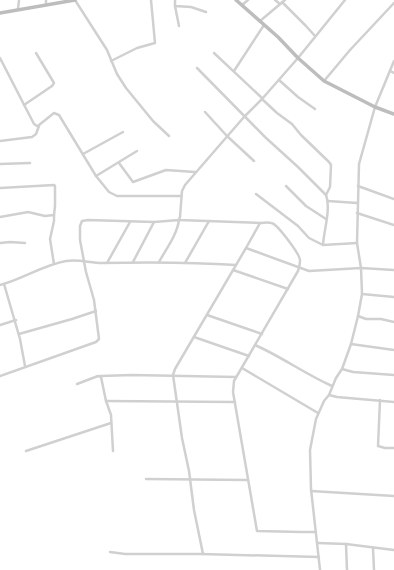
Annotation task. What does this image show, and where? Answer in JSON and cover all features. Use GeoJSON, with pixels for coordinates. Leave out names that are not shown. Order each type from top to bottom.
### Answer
{"type":"FeatureCollection","features":[{"type":"Feature","properties":{"kind":"street"},"geometry":{"type":"LineString","coordinates":[[18,10],[19,0]]}},
{"type":"Feature","properties":{"kind":"street"},"geometry":{"type":"LineString","coordinates":[[0,13],[18,10],[46,2],[73,0],[107,50],[117,74],[126,88],[169,136]]}},
{"type":"Feature","properties":{"kind":"street"},"geometry":{"type":"LineString","coordinates":[[111,61],[137,48],[156,43],[151,0]]}},
{"type":"Feature","properties":{"kind":"street"},"geometry":{"type":"LineString","coordinates":[[175,0],[179,26]]}},
{"type":"Feature","properties":{"kind":"street"},"geometry":{"type":"LineString","coordinates":[[236,0],[324,81],[375,107],[394,114]]}},
{"type":"Feature","properties":{"kind":"street"},"geometry":{"type":"LineString","coordinates":[[242,5],[248,0]]}},
{"type":"Feature","properties":{"kind":"street"},"geometry":{"type":"LineString","coordinates":[[275,0],[282,2],[315,36]]}},
{"type":"Feature","properties":{"kind":"street"},"geometry":{"type":"LineString","coordinates":[[159,262],[178,226],[183,188],[195,172],[298,58],[345,0]]}},
{"type":"Feature","properties":{"kind":"street"},"geometry":{"type":"LineString","coordinates":[[260,21],[282,2]]}},
{"type":"Feature","properties":{"kind":"street"},"geometry":{"type":"LineString","coordinates":[[324,81],[350,50],[394,3]]}},
{"type":"Feature","properties":{"kind":"street"},"geometry":{"type":"LineString","coordinates":[[175,6],[191,7],[206,12]]}},
{"type":"Feature","properties":{"kind":"street"},"geometry":{"type":"LineString","coordinates":[[234,71],[264,25]]}},
{"type":"Feature","properties":{"kind":"street"},"geometry":{"type":"LineString","coordinates":[[24,105],[52,86],[54,83],[36,53]]}},
{"type":"Feature","properties":{"kind":"street"},"geometry":{"type":"LineString","coordinates":[[214,53],[277,113],[292,124],[329,162],[331,167],[331,177],[330,187],[326,195]]}},
{"type":"Feature","properties":{"kind":"street"},"geometry":{"type":"LineString","coordinates":[[0,58],[1,64],[34,124],[37,126],[39,125]]}},
{"type":"Feature","properties":{"kind":"street"},"geometry":{"type":"LineString","coordinates":[[320,570],[311,491],[310,450],[318,413],[342,369],[351,344],[358,316],[362,294],[361,268],[357,243],[357,203],[360,158],[375,107],[394,61]]}},
{"type":"Feature","properties":{"kind":"street"},"geometry":{"type":"LineString","coordinates":[[197,68],[244,117],[326,195],[328,201],[323,245]]}},
{"type":"Feature","properties":{"kind":"street"},"geometry":{"type":"LineString","coordinates":[[390,71],[394,73]]}},
{"type":"Feature","properties":{"kind":"street"},"geometry":{"type":"LineString","coordinates":[[279,80],[298,97],[316,109]]}},
{"type":"Feature","properties":{"kind":"street"},"geometry":{"type":"LineString","coordinates":[[205,112],[254,162]]}},
{"type":"Feature","properties":{"kind":"street"},"geometry":{"type":"LineString","coordinates":[[0,141],[32,137],[36,134],[39,125],[51,115],[57,113],[62,118],[96,176],[109,192],[117,196],[182,196]]}},
{"type":"Feature","properties":{"kind":"street"},"geometry":{"type":"LineString","coordinates":[[83,154],[123,132]]}},
{"type":"Feature","properties":{"kind":"street"},"geometry":{"type":"LineString","coordinates":[[96,176],[137,151]]}},
{"type":"Feature","properties":{"kind":"street"},"geometry":{"type":"LineString","coordinates":[[0,164],[30,162]]}},
{"type":"Feature","properties":{"kind":"street"},"geometry":{"type":"LineString","coordinates":[[119,163],[133,182],[166,170],[195,172]]}},
{"type":"Feature","properties":{"kind":"street"},"geometry":{"type":"LineString","coordinates":[[0,188],[55,186],[54,221],[50,239],[54,264]]}},
{"type":"Feature","properties":{"kind":"street"},"geometry":{"type":"LineString","coordinates":[[286,186],[306,206],[326,219]]}},
{"type":"Feature","properties":{"kind":"street"},"geometry":{"type":"LineString","coordinates":[[358,186],[394,199]]}},
{"type":"Feature","properties":{"kind":"street"},"geometry":{"type":"LineString","coordinates":[[256,194],[298,226],[309,238],[323,245],[357,243]]}},
{"type":"Feature","properties":{"kind":"street"},"geometry":{"type":"LineString","coordinates":[[328,201],[357,203]]}},
{"type":"Feature","properties":{"kind":"street"},"geometry":{"type":"LineString","coordinates":[[0,217],[28,212],[40,215],[54,215]]}},
{"type":"Feature","properties":{"kind":"street"},"geometry":{"type":"LineString","coordinates":[[357,213],[394,225]]}},
{"type":"Feature","properties":{"kind":"street"},"geometry":{"type":"LineString","coordinates":[[0,376],[98,340],[99,336],[96,311],[80,240],[80,226],[82,221],[154,222],[179,220],[269,222],[277,227],[298,255],[300,262],[299,268],[236,377],[233,392],[257,531],[316,532]]}},
{"type":"Feature","properties":{"kind":"street"},"geometry":{"type":"LineString","coordinates":[[185,263],[209,221]]}},
{"type":"Feature","properties":{"kind":"street"},"geometry":{"type":"LineString","coordinates":[[107,263],[130,222]]}},
{"type":"Feature","properties":{"kind":"street"},"geometry":{"type":"LineString","coordinates":[[133,262],[154,222]]}},
{"type":"Feature","properties":{"kind":"street"},"geometry":{"type":"LineString","coordinates":[[203,554],[194,510],[173,376],[175,369],[260,223]]}},
{"type":"Feature","properties":{"kind":"street"},"geometry":{"type":"LineString","coordinates":[[0,243],[25,243]]}},
{"type":"Feature","properties":{"kind":"street"},"geometry":{"type":"LineString","coordinates":[[246,248],[309,271],[361,268],[394,270]]}},
{"type":"Feature","properties":{"kind":"street"},"geometry":{"type":"LineString","coordinates":[[25,366],[16,320],[1,284],[54,264],[67,261],[236,265]]}},
{"type":"Feature","properties":{"kind":"street"},"geometry":{"type":"LineString","coordinates":[[233,270],[288,289]]}},
{"type":"Feature","properties":{"kind":"street"},"geometry":{"type":"LineString","coordinates":[[362,294],[394,297]]}},
{"type":"Feature","properties":{"kind":"street"},"geometry":{"type":"LineString","coordinates":[[19,334],[96,311]]}},
{"type":"Feature","properties":{"kind":"street"},"geometry":{"type":"LineString","coordinates":[[207,315],[262,334]]}},
{"type":"Feature","properties":{"kind":"street"},"geometry":{"type":"LineString","coordinates":[[358,316],[366,319],[381,319],[394,322]]}},
{"type":"Feature","properties":{"kind":"street"},"geometry":{"type":"LineString","coordinates":[[0,325],[16,320]]}},
{"type":"Feature","properties":{"kind":"street"},"geometry":{"type":"LineString","coordinates":[[194,337],[249,356]]}},
{"type":"Feature","properties":{"kind":"street"},"geometry":{"type":"LineString","coordinates":[[351,344],[394,350]]}},
{"type":"Feature","properties":{"kind":"street"},"geometry":{"type":"LineString","coordinates":[[255,345],[268,350],[320,381],[332,386]]}},
{"type":"Feature","properties":{"kind":"street"},"geometry":{"type":"LineString","coordinates":[[242,368],[318,413]]}},
{"type":"Feature","properties":{"kind":"street"},"geometry":{"type":"LineString","coordinates":[[342,369],[353,372],[394,375]]}},
{"type":"Feature","properties":{"kind":"street"},"geometry":{"type":"LineString","coordinates":[[76,384],[100,376],[117,375],[236,377]]}},
{"type":"Feature","properties":{"kind":"street"},"geometry":{"type":"LineString","coordinates":[[100,376],[111,415],[112,451]]}},
{"type":"Feature","properties":{"kind":"street"},"geometry":{"type":"LineString","coordinates":[[329,395],[394,402]]}},
{"type":"Feature","properties":{"kind":"street"},"geometry":{"type":"LineString","coordinates":[[380,400],[378,446],[394,448]]}},
{"type":"Feature","properties":{"kind":"street"},"geometry":{"type":"LineString","coordinates":[[106,401],[235,402]]}},
{"type":"Feature","properties":{"kind":"street"},"geometry":{"type":"LineString","coordinates":[[26,451],[111,423]]}},
{"type":"Feature","properties":{"kind":"street"},"geometry":{"type":"LineString","coordinates":[[146,479],[248,480]]}},
{"type":"Feature","properties":{"kind":"street"},"geometry":{"type":"LineString","coordinates":[[311,491],[394,496]]}},
{"type":"Feature","properties":{"kind":"street"},"geometry":{"type":"LineString","coordinates":[[318,543],[346,544],[394,550]]}},
{"type":"Feature","properties":{"kind":"street"},"geometry":{"type":"LineString","coordinates":[[346,544],[347,570]]}},
{"type":"Feature","properties":{"kind":"street"},"geometry":{"type":"LineString","coordinates":[[373,548],[374,570]]}},
{"type":"Feature","properties":{"kind":"street"},"geometry":{"type":"LineString","coordinates":[[110,552],[125,554],[203,554],[319,557]]}}]}
